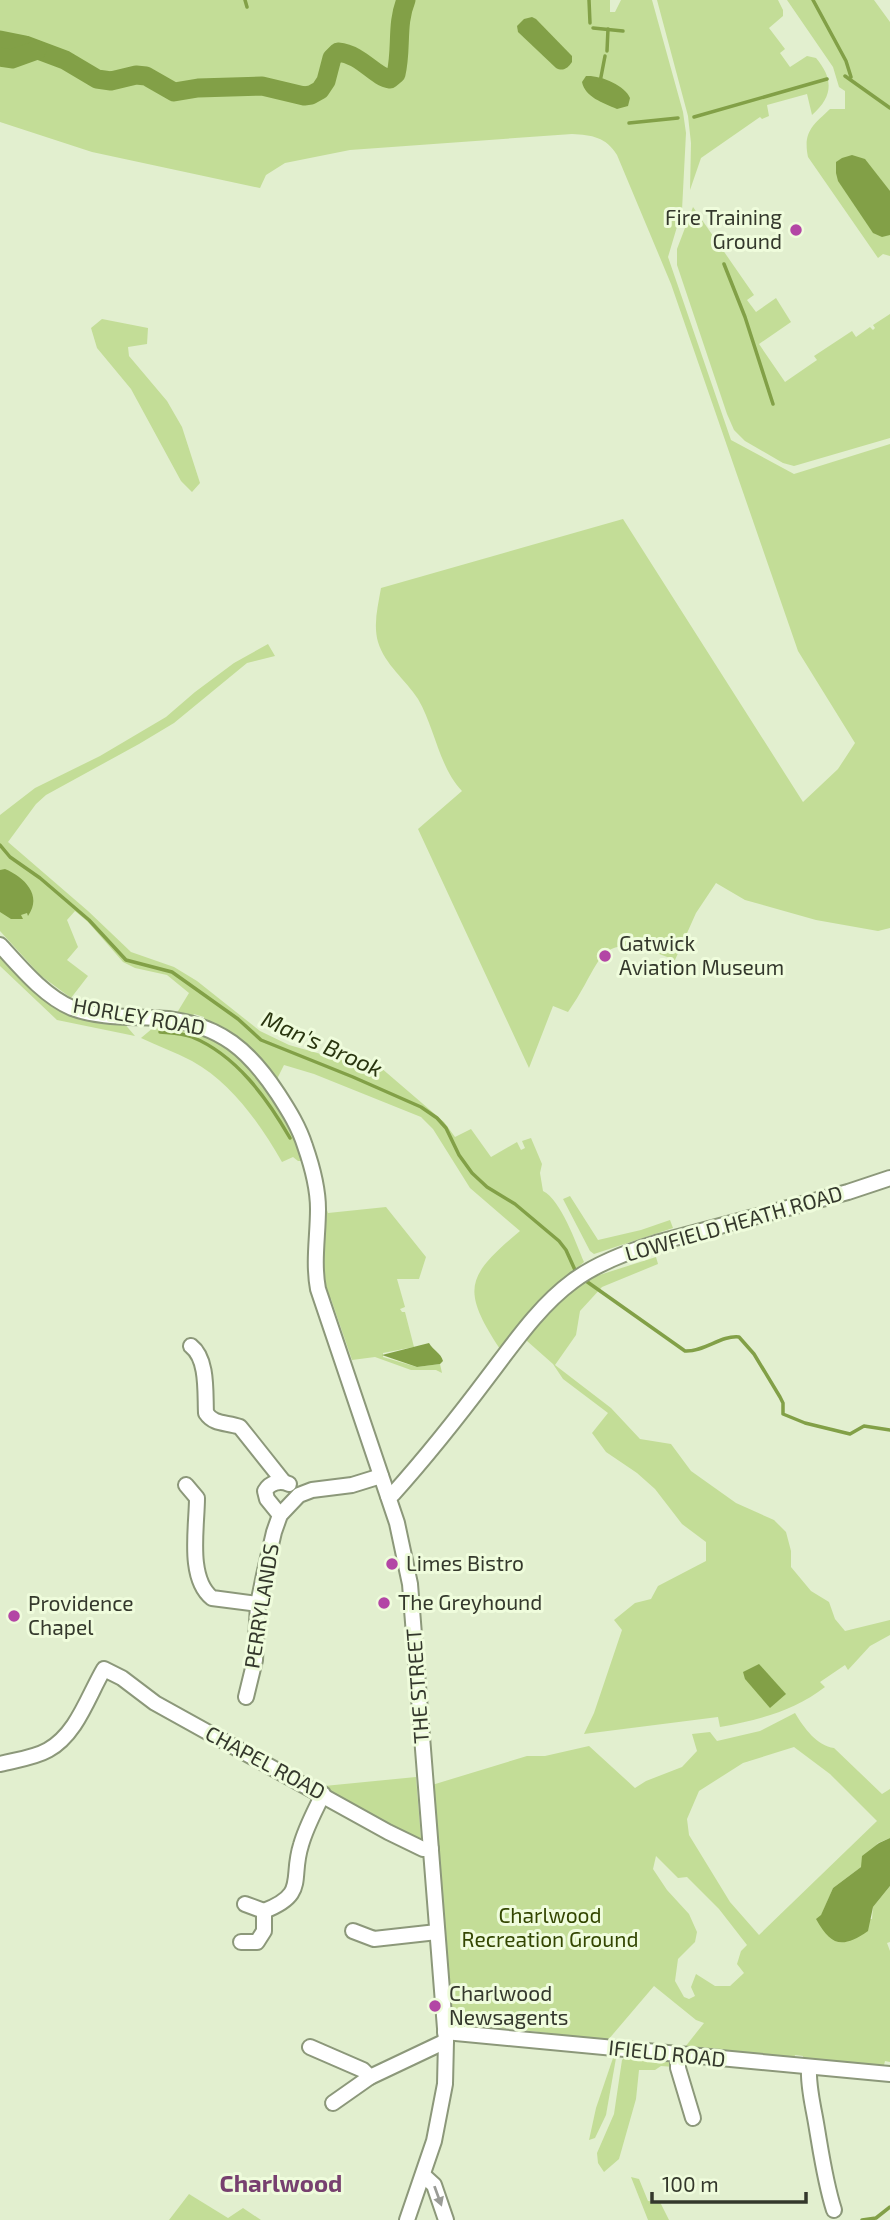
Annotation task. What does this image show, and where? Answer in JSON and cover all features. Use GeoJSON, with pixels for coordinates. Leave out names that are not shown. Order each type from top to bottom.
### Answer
{"type":"FeatureCollection","features":[{"type":"Feature","properties":{"kind":"street","name":"HORLEY ROAD"},"geometry":{"type":"LineString","coordinates":[[0,945],[39,985],[75,1009],[100,1015],[190,1023],[214,1031],[233,1043],[264,1074],[298,1128],[313,1176],[318,1209]]}},
{"type":"Feature","properties":{"kind":"street","name":"LOWFIELD HEATH ROAD"},"geometry":{"type":"LineString","coordinates":[[388,1496],[393,1494],[420,1464],[534,1319],[562,1290],[586,1272],[656,1243],[848,1192],[890,1178]]}},
{"type":"Feature","properties":{"kind":"street","name":"THE STREET"},"geometry":{"type":"LineString","coordinates":[[318,1209],[315,1271],[319,1293],[388,1496],[403,1545],[410,1584],[438,1932],[445,2036],[445,2084],[434,2141],[407,2220]]}},
{"type":"Feature","properties":{"kind":"street"},"geometry":{"type":"LineString","coordinates":[[191,1346],[198,1351],[202,1360],[206,1413],[214,1422],[240,1427],[283,1481],[289,1483],[299,1494],[352,1485],[381,1476]]}},
{"type":"Feature","properties":{"kind":"street","name":"PERRYLANDS"},"geometry":{"type":"LineString","coordinates":[[280,1515],[267,1499],[265,1491],[271,1484],[283,1481]]}},
{"type":"Feature","properties":{"kind":"street"},"geometry":{"type":"LineString","coordinates":[[186,1485],[197,1498],[196,1569],[202,1585],[212,1598],[258,1604]]}},
{"type":"Feature","properties":{"kind":"street","name":"PERRYLANDS"},"geometry":{"type":"LineString","coordinates":[[246,1697],[255,1660],[258,1604],[269,1549],[280,1515],[299,1494]]}},
{"type":"Feature","properties":{"kind":"street","name":"CHAPEL ROAD"},"geometry":{"type":"LineString","coordinates":[[0,1764],[46,1752],[60,1742],[74,1725],[104,1669],[122,1678],[155,1703],[388,1832],[423,1849],[430,1849]]}},
{"type":"Feature","properties":{"kind":"street"},"geometry":{"type":"LineString","coordinates":[[245,1903],[264,1911],[278,1906],[292,1893],[298,1878],[299,1849],[323,1794]]}},
{"type":"Feature","properties":{"kind":"street"},"geometry":{"type":"LineString","coordinates":[[241,1942],[257,1942],[264,1931],[264,1911]]}},
{"type":"Feature","properties":{"kind":"street"},"geometry":{"type":"LineString","coordinates":[[353,1931],[374,1939],[438,1932]]}},
{"type":"Feature","properties":{"kind":"street"},"geometry":{"type":"LineString","coordinates":[[333,2103],[370,2077],[445,2036]]}},
{"type":"Feature","properties":{"kind":"street","name":"IFIELD ROAD"},"geometry":{"type":"LineString","coordinates":[[445,2036],[890,2074]]}},
{"type":"Feature","properties":{"kind":"street"},"geometry":{"type":"LineString","coordinates":[[310,2047],[363,2070],[370,2077]]}},
{"type":"Feature","properties":{"kind":"street"},"geometry":{"type":"LineString","coordinates":[[678,2055],[678,2068],[693,2118]]}},
{"type":"Feature","properties":{"kind":"street"},"geometry":{"type":"LineString","coordinates":[[809,2068],[809,2085],[818,2138],[834,2210]]}},
{"type":"Feature","properties":{"kind":"street"},"geometry":{"type":"LineString","coordinates":[[424,2175],[434,2185],[446,2220]]}},
{"type":"Feature","properties":{"kind":"green space"},"geometry":{"type":"Polygon","coordinates":[[[0,0],[610,0],[610,12],[615,12],[621,0],[652,0],[683,112],[686,133],[682,210],[668,257],[731,440],[794,474],[890,444],[890,928],[878,931],[816,920],[745,900],[716,883],[696,913],[675,960],[629,946],[615,947],[605,953],[568,1012],[553,1006],[529,1068],[418,829],[462,791],[442,759],[418,699],[381,650],[376,628],[381,588],[623,519],[803,802],[838,769],[855,743],[798,651],[671,284],[617,155],[608,144],[598,138],[572,134],[350,150],[285,163],[266,175],[260,188],[92,152],[0,122],[0,0]]]}},
{"type":"Feature","properties":{"kind":"green space"},"geometry":{"type":"Polygon","coordinates":[[[657,0],[778,0],[783,16],[769,28],[785,49],[780,53],[790,67],[807,56],[816,58],[828,80],[829,87],[824,101],[812,115],[807,94],[767,105],[769,116],[762,119],[760,117],[701,158],[690,190],[691,143],[688,116],[657,0]]]}},
{"type":"Feature","properties":{"kind":"green space"},"geometry":{"type":"Polygon","coordinates":[[[787,0],[874,0],[890,22],[890,256],[883,254],[878,258],[808,157],[807,141],[810,130],[830,109],[845,109],[845,91],[839,87],[833,67],[787,0]]]}},
{"type":"Feature","properties":{"kind":"green space"},"geometry":{"type":"Polygon","coordinates":[[[693,207],[754,295],[747,300],[756,312],[776,298],[791,322],[759,344],[785,382],[817,360],[814,356],[852,331],[856,337],[870,327],[873,330],[873,325],[890,314],[890,438],[794,466],[783,463],[745,441],[734,430],[677,265],[677,249],[693,207]]]}},
{"type":"Feature","properties":{"kind":"green space"},"geometry":{"type":"Polygon","coordinates":[[[102,319],[148,328],[147,344],[128,347],[129,356],[167,401],[182,427],[200,483],[192,492],[181,481],[131,389],[97,348],[91,328],[102,319]]]}},
{"type":"Feature","properties":{"kind":"green space"},"geometry":{"type":"Polygon","coordinates":[[[268,644],[275,656],[247,663],[174,723],[46,795],[36,804],[8,842],[131,952],[174,967],[197,981],[260,1031],[289,1045],[363,1066],[373,1061],[444,1122],[455,1137],[471,1129],[491,1157],[517,1142],[521,1150],[525,1148],[522,1141],[531,1138],[542,1164],[540,1173],[543,1191],[562,1212],[584,1262],[545,1296],[500,1349],[479,1311],[475,1284],[489,1260],[520,1231],[470,1188],[433,1129],[421,1117],[314,1074],[284,1065],[276,1081],[232,1034],[204,1021],[204,1017],[194,1014],[191,1020],[175,1016],[189,993],[167,975],[135,968],[123,962],[75,911],[67,920],[78,947],[67,960],[88,976],[71,998],[40,975],[0,931],[0,815],[35,788],[100,756],[166,717],[234,663],[268,644]]]}},
{"type":"Feature","properties":{"kind":"green space"},"geometry":{"type":"Polygon","coordinates":[[[0,955],[45,995],[123,1022],[135,1036],[57,1020],[0,966],[0,955]]]}},
{"type":"Feature","properties":{"kind":"green space"},"geometry":{"type":"Polygon","coordinates":[[[160,1022],[193,1028],[226,1046],[252,1068],[291,1126],[304,1161],[293,1157],[282,1162],[254,1119],[220,1081],[192,1061],[141,1038],[160,1022]]]}},
{"type":"Feature","properties":{"kind":"green space"},"geometry":{"type":"Polygon","coordinates":[[[570,1196],[598,1240],[670,1220],[673,1228],[594,1254],[563,1199],[570,1196]]]}},
{"type":"Feature","properties":{"kind":"green space"},"geometry":{"type":"Polygon","coordinates":[[[325,1204],[328,1213],[386,1207],[426,1257],[419,1279],[397,1279],[405,1307],[400,1309],[405,1312],[414,1347],[383,1353],[383,1357],[417,1367],[440,1364],[442,1373],[436,1370],[411,1370],[375,1357],[352,1360],[326,1289],[322,1252],[325,1204]]]}},
{"type":"Feature","properties":{"kind":"green space"},"geometry":{"type":"Polygon","coordinates":[[[656,1257],[658,1264],[602,1287],[580,1311],[576,1335],[555,1365],[611,1408],[640,1439],[671,1444],[691,1471],[736,1503],[774,1520],[786,1532],[791,1551],[791,1567],[811,1591],[829,1602],[835,1619],[845,1631],[890,1620],[890,1635],[870,1646],[848,1670],[845,1665],[820,1682],[825,1687],[801,1702],[775,1713],[720,1727],[718,1717],[584,1734],[594,1713],[622,1630],[614,1620],[635,1603],[651,1599],[658,1586],[706,1561],[706,1542],[682,1524],[655,1489],[606,1452],[592,1433],[608,1413],[563,1379],[553,1364],[527,1341],[527,1338],[567,1295],[590,1278],[656,1257]]]}},
{"type":"Feature","properties":{"kind":"green space","name":"Charlwood Recreation Ground"},"geometry":{"type":"Polygon","coordinates":[[[795,1713],[811,1735],[822,1744],[834,1748],[882,1794],[890,1789],[890,1838],[878,1843],[861,1867],[833,1888],[821,1916],[872,1919],[873,1907],[890,1886],[890,1942],[887,1943],[890,1951],[890,2062],[885,2061],[883,2069],[803,2064],[803,2056],[795,2055],[794,2060],[719,2055],[718,2050],[685,2047],[704,2023],[696,2020],[654,1986],[608,2040],[513,2029],[512,2026],[506,2026],[506,2029],[476,2026],[462,2022],[451,2014],[432,1785],[527,1756],[545,1756],[589,1746],[635,1788],[682,1767],[697,1751],[692,1734],[710,1732],[717,1741],[760,1731],[795,1713]],[[794,1747],[743,1763],[699,1791],[687,1819],[689,1835],[730,1902],[759,1935],[877,1821],[830,1774],[794,1747]],[[656,1856],[653,1869],[667,1890],[689,1914],[697,1932],[695,1942],[678,1959],[675,1981],[684,1997],[689,1999],[695,1996],[691,1987],[696,1974],[715,1986],[730,1986],[744,1973],[737,1964],[741,1951],[747,1945],[719,1909],[687,1877],[678,1878],[656,1856]]]}},
{"type":"Feature","properties":{"kind":"green space"},"geometry":{"type":"Polygon","coordinates":[[[416,1777],[421,1838],[415,1844],[314,1787],[416,1777]]]}},
{"type":"Feature","properties":{"kind":"green space"},"geometry":{"type":"Polygon","coordinates":[[[627,2055],[673,2059],[674,2067],[661,2066],[655,2070],[639,2070],[636,2099],[619,2159],[604,2172],[598,2163],[597,2153],[614,2114],[622,2060],[627,2055]]]}},
{"type":"Feature","properties":{"kind":"green space"},"geometry":{"type":"Polygon","coordinates":[[[613,2058],[616,2058],[606,2115],[595,2138],[589,2140],[596,2108],[613,2058]]]}},
{"type":"Feature","properties":{"kind":"green space"},"geometry":{"type":"Polygon","coordinates":[[[631,2177],[639,2179],[648,2201],[660,2202],[669,2220],[648,2220],[631,2177]]]}},
{"type":"Feature","properties":{"kind":"green space"},"geometry":{"type":"Polygon","coordinates":[[[189,2194],[228,2218],[243,2208],[261,2220],[169,2220],[189,2194]]]}},
{"type":"Feature","properties":{"kind":"shaded area"},"geometry":{"type":"Polygon","coordinates":[[[532,17],[572,56],[572,62],[567,68],[556,68],[518,32],[517,26],[524,19],[532,17]]]}},
{"type":"Feature","properties":{"kind":"shaded area"},"geometry":{"type":"Polygon","coordinates":[[[586,76],[605,79],[618,85],[630,98],[628,106],[617,109],[591,96],[582,82],[586,76]]]}},
{"type":"Feature","properties":{"kind":"shaded area"},"geometry":{"type":"Polygon","coordinates":[[[852,155],[865,159],[890,191],[890,235],[882,237],[873,233],[838,181],[836,162],[852,155]]]}},
{"type":"Feature","properties":{"kind":"shaded area"},"geometry":{"type":"Polygon","coordinates":[[[5,869],[25,882],[32,894],[32,908],[28,916],[27,913],[21,915],[23,919],[11,919],[0,912],[0,870],[5,869]]]}},
{"type":"Feature","properties":{"kind":"shaded area"},"geometry":{"type":"Polygon","coordinates":[[[429,1343],[442,1358],[440,1364],[417,1367],[382,1355],[429,1343]]]}},
{"type":"Feature","properties":{"kind":"shaded area"},"geometry":{"type":"Polygon","coordinates":[[[759,1664],[786,1694],[770,1708],[745,1679],[743,1672],[759,1664]]]}},
{"type":"Feature","properties":{"kind":"shaded area"},"geometry":{"type":"Polygon","coordinates":[[[890,1838],[890,1886],[873,1907],[868,1931],[851,1941],[838,1942],[832,1939],[816,1919],[821,1915],[833,1888],[861,1867],[862,1856],[890,1838]]]}},
{"type":"Feature","properties":{"kind":"waterway"},"geometry":{"type":"LineString","coordinates":[[245,0],[247,7]]}},
{"type":"Feature","properties":{"kind":"waterway"},"geometry":{"type":"LineString","coordinates":[[0,40],[25,45],[65,60],[97,79],[111,81],[136,75],[146,76],[174,92],[198,88],[262,86],[304,96],[320,90],[326,81],[332,58],[338,52],[354,57],[384,77],[390,79],[396,74],[401,18],[406,0]]}},
{"type":"Feature","properties":{"kind":"waterway"},"geometry":{"type":"LineString","coordinates":[[589,0],[590,23]]}},
{"type":"Feature","properties":{"kind":"waterway"},"geometry":{"type":"LineString","coordinates":[[813,0],[846,61],[851,77]]}},
{"type":"Feature","properties":{"kind":"waterway"},"geometry":{"type":"LineString","coordinates":[[593,28],[623,31]]}},
{"type":"Feature","properties":{"kind":"waterway"},"geometry":{"type":"LineString","coordinates":[[607,51],[608,29]]}},
{"type":"Feature","properties":{"kind":"waterway"},"geometry":{"type":"LineString","coordinates":[[0,57],[12,59],[37,50]]}},
{"type":"Feature","properties":{"kind":"waterway"},"geometry":{"type":"LineString","coordinates":[[600,82],[605,56]]}},
{"type":"Feature","properties":{"kind":"waterway"},"geometry":{"type":"LineString","coordinates":[[845,76],[890,108]]}},
{"type":"Feature","properties":{"kind":"waterway"},"geometry":{"type":"LineString","coordinates":[[694,117],[827,79]]}},
{"type":"Feature","properties":{"kind":"waterway"},"geometry":{"type":"LineString","coordinates":[[629,123],[678,118]]}},
{"type":"Feature","properties":{"kind":"waterway"},"geometry":{"type":"LineString","coordinates":[[724,264],[745,317],[773,404]]}},
{"type":"Feature","properties":{"kind":"waterway","name":"Man's Brook"},"geometry":{"type":"LineString","coordinates":[[0,845],[10,857],[40,878],[89,920],[126,960],[172,972],[238,1019],[261,1040],[421,1107],[437,1118],[446,1128],[459,1155],[472,1173],[559,1241],[575,1270]]}},
{"type":"Feature","properties":{"kind":"waterway"},"geometry":{"type":"LineString","coordinates":[[160,1032],[192,1037],[223,1055],[249,1079],[290,1138]]}},
{"type":"Feature","properties":{"kind":"waterway","name":"Man's Brook"},"geometry":{"type":"LineString","coordinates":[[586,1281],[685,1351],[699,1349],[726,1338],[739,1337],[754,1354],[780,1397],[783,1414],[805,1423],[850,1434],[864,1426],[890,1430]]}},
{"type":"Feature","properties":{"kind":"waterway"},"geometry":{"type":"LineString","coordinates":[[862,2220],[876,2218],[890,2207]]}},
{"type":"Feature","properties":{"kind":"place","name":"Fire Training Ground"},"geometry":{"type":"Point","coordinates":[796,230]}},
{"type":"Feature","properties":{"kind":"place","name":"Gatwick Aviation Museum"},"geometry":{"type":"Point","coordinates":[605,956]}},
{"type":"Feature","properties":{"kind":"place","name":"Limes Bistro"},"geometry":{"type":"Point","coordinates":[392,1564]}},
{"type":"Feature","properties":{"kind":"place","name":"The Greyhound"},"geometry":{"type":"Point","coordinates":[384,1603]}},
{"type":"Feature","properties":{"kind":"place","name":"Providence Chapel"},"geometry":{"type":"Point","coordinates":[14,1616]}},
{"type":"Feature","properties":{"kind":"place","name":"Charlwood Newsagents"},"geometry":{"type":"Point","coordinates":[435,2006]}},
{"type":"Feature","properties":{"kind":"district","name":"Charlwood"},"geometry":{"type":"Point","coordinates":[281,2184]}}]}
